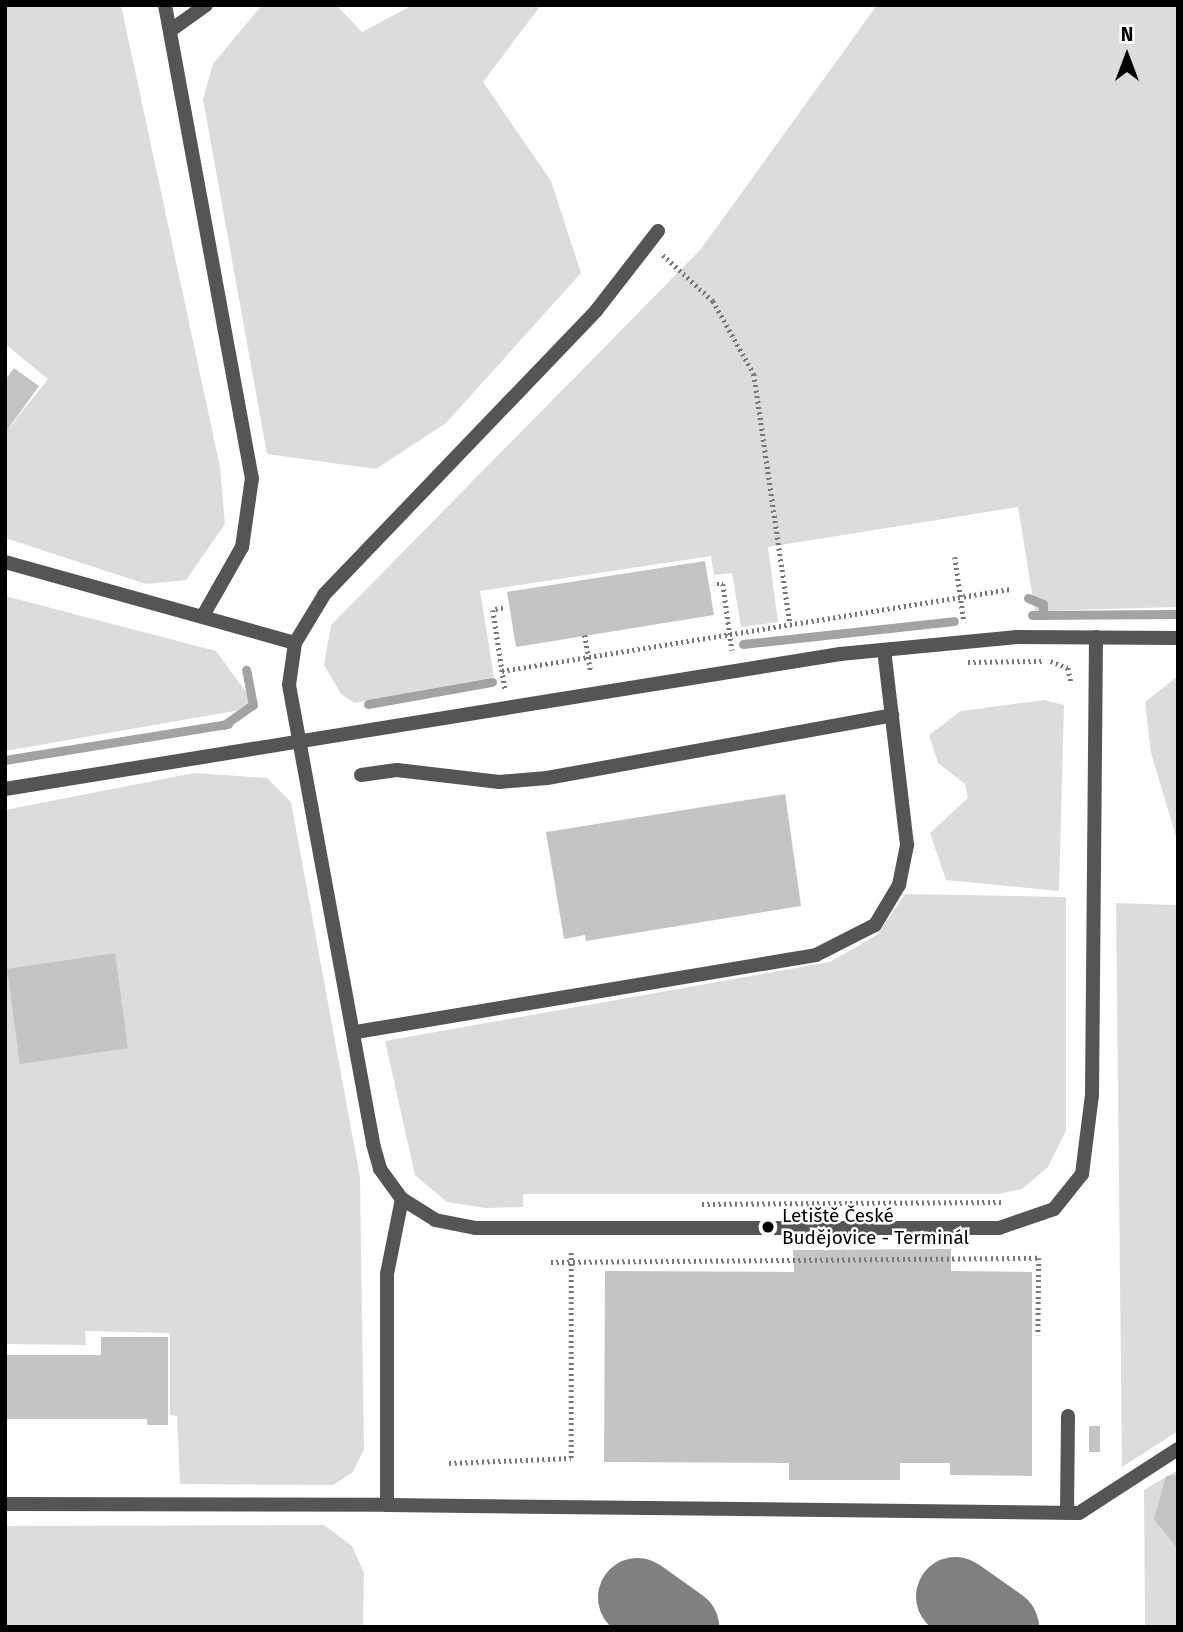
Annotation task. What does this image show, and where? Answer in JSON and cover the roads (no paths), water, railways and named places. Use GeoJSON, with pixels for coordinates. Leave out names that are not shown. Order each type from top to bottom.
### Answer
{"type":"FeatureCollection","features":[{"type":"Feature","properties":{"kind":"lane"},"geometry":{"type":"LineString","coordinates":[[166,5],[252,478],[242,547],[204,614]]}},
{"type":"Feature","properties":{"kind":"lane"},"geometry":{"type":"LineString","coordinates":[[171,30],[206,5]]}},
{"type":"Feature","properties":{"kind":"lane"},"geometry":{"type":"LineString","coordinates":[[658,231],[650,245],[596,311],[324,595],[295,643],[289,685],[356,1032],[373,1144],[380,1169],[402,1199],[454,1225],[571,1228],[999,1228],[1038,1218],[1072,1191],[1087,1158],[1092,1095],[1096,637]]}},
{"type":"Feature","properties":{"kind":"lane"},"geometry":{"type":"LineString","coordinates":[[5,562],[204,614],[295,643]]}},
{"type":"Feature","properties":{"kind":"lane"},"geometry":{"type":"LineString","coordinates":[[5,789],[736,671],[884,650],[1096,637],[1178,638]]}},
{"type":"Feature","properties":{"kind":"lane"},"geometry":{"type":"LineString","coordinates":[[356,1032],[816,955],[875,925],[899,885],[907,845],[884,650]]}},
{"type":"Feature","properties":{"kind":"lane"},"geometry":{"type":"LineString","coordinates":[[361,775],[397,770],[499,782],[547,778],[892,715]]}},
{"type":"Feature","properties":{"kind":"lane"},"geometry":{"type":"LineString","coordinates":[[387,1505],[387,1274],[402,1199]]}},
{"type":"Feature","properties":{"kind":"lane"},"geometry":{"type":"LineString","coordinates":[[1067,1513],[1068,1416]]}},
{"type":"Feature","properties":{"kind":"lane"},"geometry":{"type":"LineString","coordinates":[[5,1504],[387,1505],[1079,1513],[1178,1449]]}},
{"type":"Feature","properties":{"kind":"waterway"},"geometry":{"type":"LineString","coordinates":[[1028,598],[1043,604],[1043,615]]}},
{"type":"Feature","properties":{"kind":"waterway"},"geometry":{"type":"LineString","coordinates":[[1032,615],[1178,614]]}},
{"type":"Feature","properties":{"kind":"waterway"},"geometry":{"type":"LineString","coordinates":[[743,644],[954,621]]}},
{"type":"Feature","properties":{"kind":"waterway"},"geometry":{"type":"LineString","coordinates":[[224,725],[253,705],[246,670]]}},
{"type":"Feature","properties":{"kind":"waterway"},"geometry":{"type":"LineString","coordinates":[[368,704],[492,682]]}},
{"type":"Feature","properties":{"kind":"waterway"},"geometry":{"type":"LineString","coordinates":[[5,760],[228,724]]}},
{"type":"Feature","properties":{"kind":"place","name":"Letiště České Budějovice - Terminál"},"geometry":{"type":"Point","coordinates":[768,1227]}}]}
